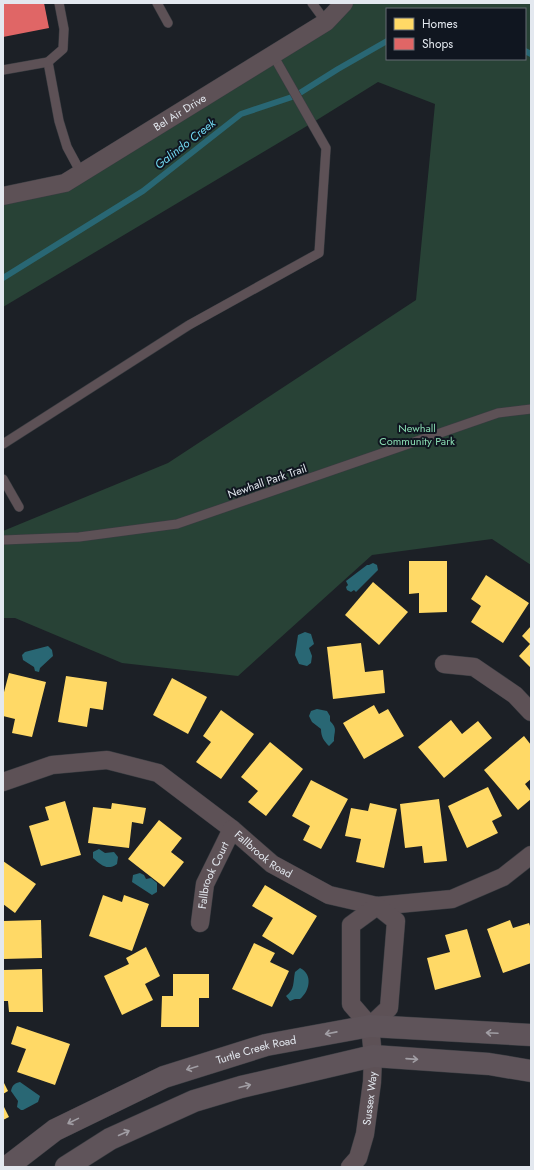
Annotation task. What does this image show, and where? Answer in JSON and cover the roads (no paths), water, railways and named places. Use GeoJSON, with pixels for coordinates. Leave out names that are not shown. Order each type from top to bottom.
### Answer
{"type":"FeatureCollection","features":[{"type":"Feature","properties":{"kind":"street","name":"Bel Air Drive"},"geometry":{"type":"LineString","coordinates":[[3,196],[66,183],[326,22],[344,3]]}},
{"type":"Feature","properties":{"kind":"street"},"geometry":{"type":"LineString","coordinates":[[444,664],[474,667],[515,695],[531,712]]}},
{"type":"Feature","properties":{"kind":"street","name":"Fallbrook Road"},"geometry":{"type":"LineString","coordinates":[[3,782],[52,765],[106,760],[158,773],[232,829],[272,864],[329,895],[377,906],[452,899],[503,877],[531,855]]}},
{"type":"Feature","properties":{"kind":"street","name":"Fallbrook Court"},"geometry":{"type":"LineString","coordinates":[[200,923],[204,884],[232,829]]}},
{"type":"Feature","properties":{"kind":"street"},"geometry":{"type":"LineString","coordinates":[[377,906],[396,921],[389,1008],[370,1026],[351,1004],[351,925],[377,906]]}},
{"type":"Feature","properties":{"kind":"street","name":"Turtle Creek Road"},"geometry":{"type":"LineString","coordinates":[[7,1167],[54,1130],[164,1077],[266,1045],[370,1026],[531,1035]]}},
{"type":"Feature","properties":{"kind":"street","name":"Sussex Way"},"geometry":{"type":"LineString","coordinates":[[350,1167],[358,1158],[365,1134],[372,1082],[373,1056],[370,1026]]}},
{"type":"Feature","properties":{"kind":"street"},"geometry":{"type":"LineString","coordinates":[[66,1167],[110,1139],[194,1101],[241,1087],[373,1056],[489,1064],[531,1071]]}},
{"type":"Feature","properties":{"kind":"lane"},"geometry":{"type":"LineString","coordinates":[[3,70],[48,62],[63,49],[64,29],[59,3]]}},
{"type":"Feature","properties":{"kind":"lane"},"geometry":{"type":"LineString","coordinates":[[156,3],[168,23]]}},
{"type":"Feature","properties":{"kind":"lane"},"geometry":{"type":"LineString","coordinates":[[312,3],[326,22]]}},
{"type":"Feature","properties":{"kind":"lane"},"geometry":{"type":"LineString","coordinates":[[3,444],[189,325],[319,252],[326,148],[273,55]]}},
{"type":"Feature","properties":{"kind":"lane"},"geometry":{"type":"LineString","coordinates":[[48,62],[59,121],[67,146],[81,173]]}},
{"type":"Feature","properties":{"kind":"lane","name":"Newhall Park Trail"},"geometry":{"type":"LineString","coordinates":[[3,540],[79,537],[177,524],[498,413],[531,409]]}},
{"type":"Feature","properties":{"kind":"lane"},"geometry":{"type":"LineString","coordinates":[[3,478],[19,507]]}},
{"type":"Feature","properties":{"kind":"water"},"geometry":{"type":"Polygon","coordinates":[[[373,563],[377,565],[378,570],[356,592],[354,590],[351,592],[347,590],[346,587],[348,585],[346,581],[367,565],[373,563]]]}},
{"type":"Feature","properties":{"kind":"water"},"geometry":{"type":"Polygon","coordinates":[[[305,632],[311,634],[314,644],[309,648],[312,656],[311,663],[307,666],[299,664],[295,655],[298,635],[305,632]]]}},
{"type":"Feature","properties":{"kind":"water"},"geometry":{"type":"Polygon","coordinates":[[[48,646],[52,650],[53,656],[40,668],[39,672],[35,671],[34,667],[23,660],[22,655],[25,652],[48,646]]]}},
{"type":"Feature","properties":{"kind":"water"},"geometry":{"type":"Polygon","coordinates":[[[317,709],[327,711],[330,716],[330,721],[335,728],[334,741],[329,746],[323,739],[321,729],[312,722],[309,716],[311,711],[317,709]]]}},
{"type":"Feature","properties":{"kind":"water"},"geometry":{"type":"Polygon","coordinates":[[[99,849],[105,853],[114,852],[118,857],[117,864],[107,867],[96,861],[93,858],[93,852],[99,849]]]}},
{"type":"Feature","properties":{"kind":"water"},"geometry":{"type":"Polygon","coordinates":[[[140,873],[144,875],[146,879],[151,878],[157,883],[157,892],[152,895],[132,882],[133,875],[140,873]]]}},
{"type":"Feature","properties":{"kind":"water"},"geometry":{"type":"Polygon","coordinates":[[[300,968],[307,974],[309,983],[308,987],[300,999],[290,1001],[286,996],[291,991],[295,972],[300,968]]]}},
{"type":"Feature","properties":{"kind":"water"},"geometry":{"type":"Polygon","coordinates":[[[20,1082],[40,1096],[38,1102],[23,1110],[17,1107],[18,1101],[11,1091],[14,1085],[20,1082]]]}},
{"type":"Feature","properties":{"kind":"waterway","name":"Galindo Creek"},"geometry":{"type":"LineString","coordinates":[[3,278],[143,191],[241,114],[295,96],[386,42]]}},
{"type":"Feature","properties":{"kind":"waterway","name":"Galindo Creek"},"geometry":{"type":"LineString","coordinates":[[526,52],[531,54]]}},
{"type":"Feature","properties":{"kind":"park label","name":"Newhall Community Park"},"geometry":{"type":"Point","coordinates":[417,434]}}]}
